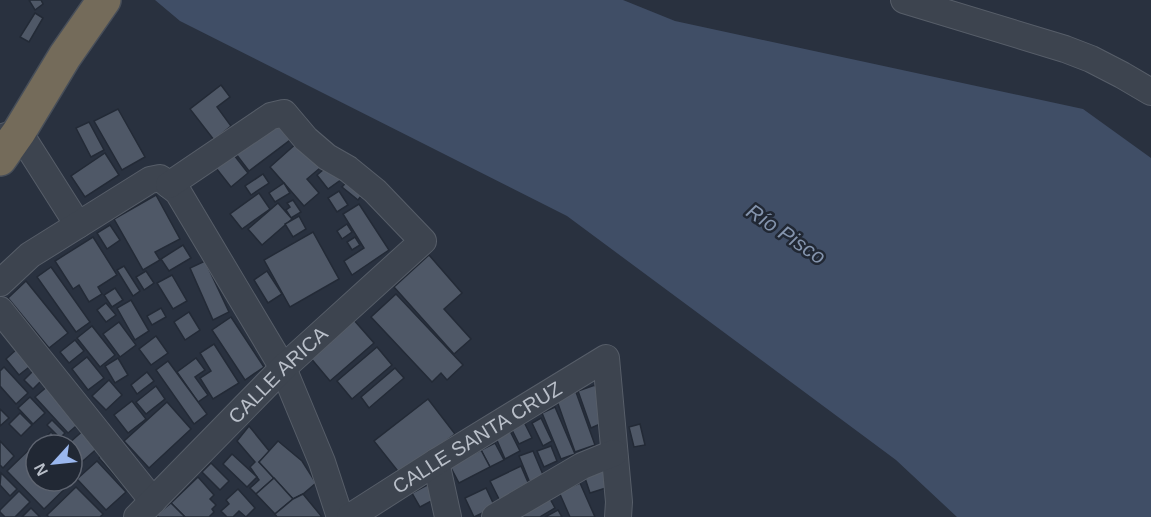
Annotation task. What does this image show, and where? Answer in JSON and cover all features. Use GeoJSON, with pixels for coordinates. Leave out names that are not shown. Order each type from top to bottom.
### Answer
{"type":"FeatureCollection","features":[{"type":"Feature","properties":{"kind":"highway"},"geometry":{"type":"LineString","coordinates":[[0,159],[9,135],[104,0]]}},
{"type":"Feature","properties":{"kind":"street"},"geometry":{"type":"LineString","coordinates":[[904,0],[1065,49],[1112,70],[1151,92]]}},
{"type":"Feature","properties":{"kind":"street","name":"CALLE ARICA"},"geometry":{"type":"LineString","coordinates":[[145,509],[282,368],[423,241],[375,191],[306,139],[284,113],[272,116],[169,185]]}},
{"type":"Feature","properties":{"kind":"street"},"geometry":{"type":"LineString","coordinates":[[9,135],[78,225]]}},
{"type":"Feature","properties":{"kind":"street"},"geometry":{"type":"LineString","coordinates":[[0,283],[30,255],[150,180],[160,178],[178,192],[282,368],[322,462],[340,517]]}},
{"type":"Feature","properties":{"kind":"street"},"geometry":{"type":"LineString","coordinates":[[0,310],[145,509]]}},
{"type":"Feature","properties":{"kind":"street","name":"CALLE SANTA CRUZ"},"geometry":{"type":"LineString","coordinates":[[350,517],[606,358],[614,453]]}},
{"type":"Feature","properties":{"kind":"street"},"geometry":{"type":"LineString","coordinates":[[499,516],[582,466],[614,453],[619,502],[618,517]]}},
{"type":"Feature","properties":{"kind":"street"},"geometry":{"type":"LineString","coordinates":[[436,462],[448,517]]}},
{"type":"Feature","properties":{"kind":"water","name":"Río Pisco"},"geometry":{"type":"Polygon","coordinates":[[[155,0],[623,0],[675,21],[1083,109],[1151,158],[1151,517],[957,517],[896,460],[567,216],[180,21],[155,0]]]}},
{"type":"Feature","properties":{"kind":"building"},"geometry":{"type":"Polygon","coordinates":[[[29,0],[41,0],[43,4],[35,10],[29,0]]]}},
{"type":"Feature","properties":{"kind":"building"},"geometry":{"type":"Polygon","coordinates":[[[35,13],[43,18],[29,42],[20,37],[35,13]]]}},
{"type":"Feature","properties":{"kind":"building"},"geometry":{"type":"Polygon","coordinates":[[[221,85],[230,97],[217,107],[231,126],[214,140],[190,109],[221,85]]]}},
{"type":"Feature","properties":{"kind":"building"},"geometry":{"type":"Polygon","coordinates":[[[118,109],[145,157],[122,170],[94,121],[118,109]]]}},
{"type":"Feature","properties":{"kind":"building"},"geometry":{"type":"Polygon","coordinates":[[[281,120],[294,137],[249,171],[236,154],[281,120]]]}},
{"type":"Feature","properties":{"kind":"building"},"geometry":{"type":"Polygon","coordinates":[[[89,122],[104,150],[91,157],[76,128],[89,122]]]}},
{"type":"Feature","properties":{"kind":"building"},"geometry":{"type":"Polygon","coordinates":[[[298,142],[320,168],[307,179],[319,193],[304,206],[270,167],[298,142]]]}},
{"type":"Feature","properties":{"kind":"building"},"geometry":{"type":"Polygon","coordinates":[[[105,153],[119,175],[85,197],[71,176],[105,153]]]}},
{"type":"Feature","properties":{"kind":"building"},"geometry":{"type":"Polygon","coordinates":[[[234,155],[248,173],[231,187],[216,168],[234,155]]]}},
{"type":"Feature","properties":{"kind":"building"},"geometry":{"type":"Polygon","coordinates":[[[330,164],[342,179],[328,189],[317,175],[330,164]]]}},
{"type":"Feature","properties":{"kind":"building"},"geometry":{"type":"Polygon","coordinates":[[[263,174],[269,183],[251,195],[245,186],[263,174]]]}},
{"type":"Feature","properties":{"kind":"building"},"geometry":{"type":"Polygon","coordinates":[[[352,176],[367,188],[358,200],[342,187],[352,176]]]}},
{"type":"Feature","properties":{"kind":"building"},"geometry":{"type":"Polygon","coordinates":[[[284,183],[290,193],[275,202],[269,193],[284,183]]]}},
{"type":"Feature","properties":{"kind":"building"},"geometry":{"type":"Polygon","coordinates":[[[339,191],[348,205],[337,212],[328,198],[339,191]]]}},
{"type":"Feature","properties":{"kind":"building"},"geometry":{"type":"Polygon","coordinates":[[[259,193],[270,209],[242,229],[230,214],[259,193]]]}},
{"type":"Feature","properties":{"kind":"building"},"geometry":{"type":"Polygon","coordinates":[[[156,195],[180,239],[155,252],[160,260],[143,270],[114,219],[156,195]]]}},
{"type":"Feature","properties":{"kind":"building"},"geometry":{"type":"Polygon","coordinates":[[[293,200],[301,212],[291,218],[286,210],[290,207],[287,203],[293,200]]]}},
{"type":"Feature","properties":{"kind":"building"},"geometry":{"type":"Polygon","coordinates":[[[278,203],[292,219],[262,245],[248,229],[278,203]]]}},
{"type":"Feature","properties":{"kind":"building"},"geometry":{"type":"Polygon","coordinates":[[[359,204],[389,250],[352,275],[344,261],[364,248],[343,214],[359,204]]]}},
{"type":"Feature","properties":{"kind":"building"},"geometry":{"type":"Polygon","coordinates":[[[299,216],[306,229],[293,237],[285,224],[299,216]]]}},
{"type":"Feature","properties":{"kind":"building"},"geometry":{"type":"Polygon","coordinates":[[[347,224],[352,232],[342,239],[337,231],[347,224]]]}},
{"type":"Feature","properties":{"kind":"building"},"geometry":{"type":"Polygon","coordinates":[[[110,225],[120,240],[107,249],[97,233],[110,225]]]}},
{"type":"Feature","properties":{"kind":"building"},"geometry":{"type":"Polygon","coordinates":[[[313,232],[339,279],[290,307],[264,260],[313,232]]]}},
{"type":"Feature","properties":{"kind":"building"},"geometry":{"type":"Polygon","coordinates":[[[93,237],[117,275],[98,287],[102,294],[89,302],[79,285],[73,289],[55,261],[93,237]]]}},
{"type":"Feature","properties":{"kind":"building"},"geometry":{"type":"Polygon","coordinates":[[[355,237],[360,245],[352,250],[347,242],[355,237]]]}},
{"type":"Feature","properties":{"kind":"building"},"geometry":{"type":"Polygon","coordinates":[[[183,245],[191,258],[169,271],[161,259],[183,245]]]}},
{"type":"Feature","properties":{"kind":"building"},"geometry":{"type":"Polygon","coordinates":[[[429,255],[462,293],[444,309],[471,339],[454,354],[394,287],[429,255]]]}},
{"type":"Feature","properties":{"kind":"building"},"geometry":{"type":"Polygon","coordinates":[[[205,261],[229,312],[213,320],[190,268],[205,261]]]}},
{"type":"Feature","properties":{"kind":"building"},"geometry":{"type":"Polygon","coordinates":[[[124,266],[140,291],[133,296],[117,270],[124,266]]]}},
{"type":"Feature","properties":{"kind":"building"},"geometry":{"type":"Polygon","coordinates":[[[51,267],[90,322],[76,332],[37,277],[51,267]]]}},
{"type":"Feature","properties":{"kind":"building"},"geometry":{"type":"Polygon","coordinates":[[[146,271],[154,283],[144,290],[136,277],[146,271]]]}},
{"type":"Feature","properties":{"kind":"building"},"geometry":{"type":"Polygon","coordinates":[[[267,271],[282,294],[268,303],[254,280],[267,271]]]}},
{"type":"Feature","properties":{"kind":"building"},"geometry":{"type":"Polygon","coordinates":[[[172,275],[187,301],[173,309],[157,283],[172,275]]]}},
{"type":"Feature","properties":{"kind":"building"},"geometry":{"type":"Polygon","coordinates":[[[26,281],[68,333],[49,348],[8,298],[26,281]]]}},
{"type":"Feature","properties":{"kind":"building"},"geometry":{"type":"Polygon","coordinates":[[[115,288],[123,300],[112,307],[104,295],[115,288]]]}},
{"type":"Feature","properties":{"kind":"building"},"geometry":{"type":"Polygon","coordinates":[[[396,294],[463,365],[447,380],[441,373],[432,382],[371,317],[396,294]]]}},
{"type":"Feature","properties":{"kind":"building"},"geometry":{"type":"Polygon","coordinates":[[[131,300],[149,331],[135,340],[117,308],[131,300]]]}},
{"type":"Feature","properties":{"kind":"building"},"geometry":{"type":"Polygon","coordinates":[[[106,303],[116,315],[106,322],[97,310],[106,303]]]}},
{"type":"Feature","properties":{"kind":"building"},"geometry":{"type":"Polygon","coordinates":[[[161,308],[166,317],[152,325],[147,316],[161,308]]]}},
{"type":"Feature","properties":{"kind":"building"},"geometry":{"type":"Polygon","coordinates":[[[189,312],[200,330],[185,340],[174,322],[189,312]]]}},
{"type":"Feature","properties":{"kind":"building"},"geometry":{"type":"Polygon","coordinates":[[[231,317],[264,367],[245,380],[212,330],[231,317]]]}},
{"type":"Feature","properties":{"kind":"building"},"geometry":{"type":"Polygon","coordinates":[[[353,319],[374,343],[330,381],[309,356],[353,319]]]}},
{"type":"Feature","properties":{"kind":"building"},"geometry":{"type":"Polygon","coordinates":[[[119,322],[136,345],[120,357],[103,334],[119,322]]]}},
{"type":"Feature","properties":{"kind":"building"},"geometry":{"type":"Polygon","coordinates":[[[92,326],[115,355],[100,367],[77,338],[92,326]]]}},
{"type":"Feature","properties":{"kind":"building"},"geometry":{"type":"Polygon","coordinates":[[[156,336],[168,353],[151,365],[139,349],[156,336]]]}},
{"type":"Feature","properties":{"kind":"building"},"geometry":{"type":"Polygon","coordinates":[[[75,340],[84,351],[69,363],[60,352],[75,340]]]}},
{"type":"Feature","properties":{"kind":"building"},"geometry":{"type":"Polygon","coordinates":[[[214,344],[239,383],[213,399],[200,378],[211,371],[200,353],[214,344]]]}},
{"type":"Feature","properties":{"kind":"building"},"geometry":{"type":"Polygon","coordinates":[[[377,347],[392,365],[352,399],[337,381],[377,347]]]}},
{"type":"Feature","properties":{"kind":"building"},"geometry":{"type":"Polygon","coordinates":[[[17,349],[38,360],[19,375],[6,359],[17,349]]]}},
{"type":"Feature","properties":{"kind":"building"},"geometry":{"type":"Polygon","coordinates":[[[87,357],[104,378],[88,390],[72,369],[87,357]]]}},
{"type":"Feature","properties":{"kind":"building"},"geometry":{"type":"Polygon","coordinates":[[[118,358],[128,375],[115,383],[105,366],[118,358]]]}},
{"type":"Feature","properties":{"kind":"building"},"geometry":{"type":"Polygon","coordinates":[[[196,358],[205,370],[195,377],[208,395],[198,402],[177,372],[196,358]]]}},
{"type":"Feature","properties":{"kind":"building"},"geometry":{"type":"Polygon","coordinates":[[[168,361],[207,414],[194,424],[156,370],[168,361]]]}},
{"type":"Feature","properties":{"kind":"building"},"geometry":{"type":"Polygon","coordinates":[[[39,365],[48,374],[33,389],[24,380],[39,365]]]}},
{"type":"Feature","properties":{"kind":"building"},"geometry":{"type":"Polygon","coordinates":[[[4,367],[28,393],[16,404],[0,386],[0,371],[4,367]]]}},
{"type":"Feature","properties":{"kind":"building"},"geometry":{"type":"Polygon","coordinates":[[[395,368],[404,378],[369,408],[361,397],[395,368]]]}},
{"type":"Feature","properties":{"kind":"building"},"geometry":{"type":"Polygon","coordinates":[[[147,372],[154,381],[137,394],[131,385],[147,372]]]}},
{"type":"Feature","properties":{"kind":"building"},"geometry":{"type":"Polygon","coordinates":[[[109,380],[122,395],[106,410],[92,396],[109,380]]]}},
{"type":"Feature","properties":{"kind":"building"},"geometry":{"type":"Polygon","coordinates":[[[49,385],[82,421],[68,433],[35,397],[49,385]]]}},
{"type":"Feature","properties":{"kind":"building"},"geometry":{"type":"Polygon","coordinates":[[[595,385],[607,421],[591,428],[578,391],[595,385]]]}},
{"type":"Feature","properties":{"kind":"building"},"geometry":{"type":"Polygon","coordinates":[[[156,386],[165,399],[146,414],[136,402],[156,386]]]}},
{"type":"Feature","properties":{"kind":"building"},"geometry":{"type":"Polygon","coordinates":[[[576,392],[595,445],[575,452],[556,398],[576,392]]]}},
{"type":"Feature","properties":{"kind":"building"},"geometry":{"type":"Polygon","coordinates":[[[30,397],[45,413],[33,424],[18,408],[30,397]]]}},
{"type":"Feature","properties":{"kind":"building"},"geometry":{"type":"Polygon","coordinates":[[[428,399],[455,434],[401,475],[374,441],[428,399]]]}},
{"type":"Feature","properties":{"kind":"building"},"geometry":{"type":"Polygon","coordinates":[[[132,401],[146,419],[128,433],[114,415],[132,401]]]}},
{"type":"Feature","properties":{"kind":"building"},"geometry":{"type":"Polygon","coordinates":[[[167,402],[191,429],[149,468],[124,441],[167,402]]]}},
{"type":"Feature","properties":{"kind":"building"},"geometry":{"type":"Polygon","coordinates":[[[555,407],[575,454],[561,459],[542,413],[555,407]]]}},
{"type":"Feature","properties":{"kind":"building"},"geometry":{"type":"Polygon","coordinates":[[[0,409],[9,418],[0,426],[0,409]]]}},
{"type":"Feature","properties":{"kind":"building"},"geometry":{"type":"Polygon","coordinates":[[[20,413],[32,425],[21,436],[9,424],[20,413]]]}},
{"type":"Feature","properties":{"kind":"building"},"geometry":{"type":"Polygon","coordinates":[[[541,418],[552,441],[543,446],[532,423],[541,418]]]}},
{"type":"Feature","properties":{"kind":"building"},"geometry":{"type":"Polygon","coordinates":[[[52,420],[65,433],[55,433],[47,425],[52,420]]]}},
{"type":"Feature","properties":{"kind":"building"},"geometry":{"type":"Polygon","coordinates":[[[523,420],[532,438],[519,444],[510,426],[523,420]]]}},
{"type":"Feature","properties":{"kind":"building"},"geometry":{"type":"Polygon","coordinates":[[[640,424],[645,445],[634,447],[629,427],[640,424]]]}},
{"type":"Feature","properties":{"kind":"building"},"geometry":{"type":"Polygon","coordinates":[[[249,426],[270,452],[259,462],[274,478],[256,494],[250,488],[259,480],[250,467],[255,462],[237,441],[249,426]]]}},
{"type":"Feature","properties":{"kind":"building"},"geometry":{"type":"Polygon","coordinates":[[[86,428],[101,445],[84,460],[84,433],[80,433],[86,428]]]}},
{"type":"Feature","properties":{"kind":"building"},"geometry":{"type":"Polygon","coordinates":[[[510,431],[520,451],[505,459],[496,438],[510,431]]]}},
{"type":"Feature","properties":{"kind":"building"},"geometry":{"type":"Polygon","coordinates":[[[0,441],[14,456],[3,468],[0,465],[0,441]]]}},
{"type":"Feature","properties":{"kind":"building"},"geometry":{"type":"Polygon","coordinates":[[[278,441],[302,461],[316,483],[293,499],[259,462],[278,441]]]}},
{"type":"Feature","properties":{"kind":"building"},"geometry":{"type":"Polygon","coordinates":[[[495,443],[504,460],[490,467],[481,450],[495,443]]]}},
{"type":"Feature","properties":{"kind":"building"},"geometry":{"type":"Polygon","coordinates":[[[551,446],[557,461],[544,467],[537,451],[551,446]]]}},
{"type":"Feature","properties":{"kind":"building"},"geometry":{"type":"Polygon","coordinates":[[[481,450],[490,467],[459,483],[450,466],[481,450]]]}},
{"type":"Feature","properties":{"kind":"building"},"geometry":{"type":"Polygon","coordinates":[[[106,451],[130,477],[122,484],[99,458],[106,451]]]}},
{"type":"Feature","properties":{"kind":"building"},"geometry":{"type":"Polygon","coordinates":[[[533,451],[544,477],[530,483],[519,456],[533,451]]]}},
{"type":"Feature","properties":{"kind":"building"},"geometry":{"type":"Polygon","coordinates":[[[232,454],[257,477],[247,487],[223,464],[232,454]]]}},
{"type":"Feature","properties":{"kind":"building"},"geometry":{"type":"Polygon","coordinates":[[[24,455],[24,488],[7,471],[24,455]]]}},
{"type":"Feature","properties":{"kind":"building"},"geometry":{"type":"Polygon","coordinates":[[[97,461],[126,492],[106,510],[84,486],[84,473],[97,461]]]}},
{"type":"Feature","properties":{"kind":"building"},"geometry":{"type":"Polygon","coordinates":[[[211,463],[229,481],[220,490],[202,472],[211,463]]]}},
{"type":"Feature","properties":{"kind":"building"},"geometry":{"type":"Polygon","coordinates":[[[521,466],[530,487],[500,501],[490,481],[521,466]]]}},
{"type":"Feature","properties":{"kind":"building"},"geometry":{"type":"Polygon","coordinates":[[[603,470],[609,487],[590,493],[584,475],[603,470]]]}},
{"type":"Feature","properties":{"kind":"building"},"geometry":{"type":"Polygon","coordinates":[[[1,473],[17,489],[10,496],[0,485],[1,473]]]}},
{"type":"Feature","properties":{"kind":"building"},"geometry":{"type":"Polygon","coordinates":[[[198,477],[214,495],[210,499],[216,505],[212,509],[214,512],[209,517],[185,517],[171,503],[198,477]]]}},
{"type":"Feature","properties":{"kind":"building"},"geometry":{"type":"Polygon","coordinates":[[[274,478],[293,499],[275,514],[256,494],[274,478]]]}},
{"type":"Feature","properties":{"kind":"building"},"geometry":{"type":"Polygon","coordinates":[[[431,483],[439,497],[420,507],[412,493],[431,483]]]}},
{"type":"Feature","properties":{"kind":"building"},"geometry":{"type":"Polygon","coordinates":[[[580,483],[595,517],[570,517],[559,492],[580,483]]]}},
{"type":"Feature","properties":{"kind":"building"},"geometry":{"type":"Polygon","coordinates":[[[486,488],[495,507],[474,517],[465,498],[486,488]]]}},
{"type":"Feature","properties":{"kind":"building"},"geometry":{"type":"Polygon","coordinates":[[[238,489],[255,508],[246,517],[239,511],[233,517],[227,517],[221,511],[229,504],[226,500],[238,489]]]}},
{"type":"Feature","properties":{"kind":"building"},"geometry":{"type":"Polygon","coordinates":[[[19,491],[30,502],[15,517],[5,517],[0,510],[19,491]]]}},
{"type":"Feature","properties":{"kind":"building"},"geometry":{"type":"Polygon","coordinates":[[[28,493],[61,493],[44,509],[28,493]]]}},
{"type":"Feature","properties":{"kind":"building"},"geometry":{"type":"Polygon","coordinates":[[[70,493],[82,493],[103,514],[100,517],[49,517],[47,515],[70,493]]]}},
{"type":"Feature","properties":{"kind":"building"},"geometry":{"type":"Polygon","coordinates":[[[303,494],[322,517],[277,517],[275,514],[303,494]]]}},
{"type":"Feature","properties":{"kind":"building"},"geometry":{"type":"Polygon","coordinates":[[[549,497],[555,508],[540,517],[513,517],[549,497]]]}},
{"type":"Feature","properties":{"kind":"building"},"geometry":{"type":"Polygon","coordinates":[[[171,503],[185,517],[156,515],[171,503]]]}},
{"type":"Feature","properties":{"kind":"building"},"geometry":{"type":"Polygon","coordinates":[[[31,508],[40,517],[22,517],[31,508]]]}},
{"type":"Feature","properties":{"kind":"building"},"geometry":{"type":"Polygon","coordinates":[[[558,510],[562,517],[545,517],[558,510]]]}}]}
